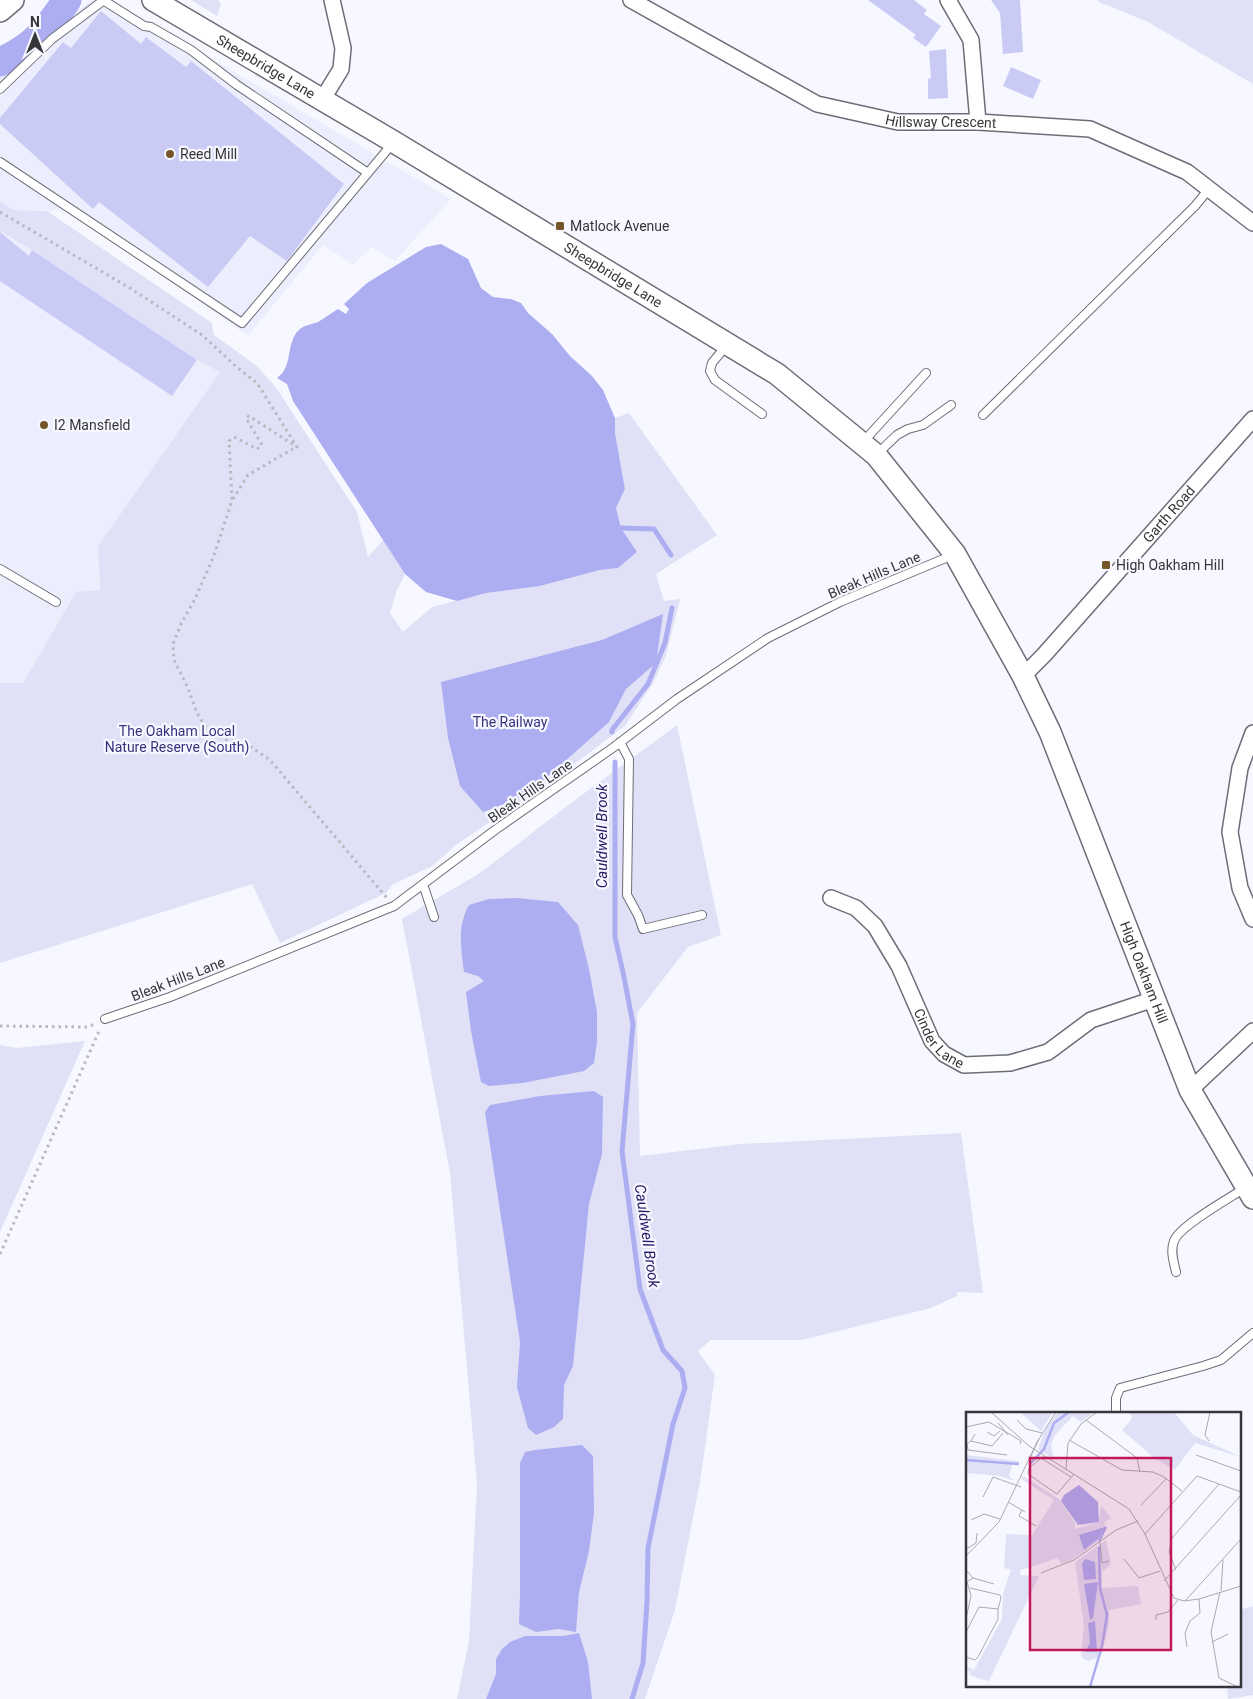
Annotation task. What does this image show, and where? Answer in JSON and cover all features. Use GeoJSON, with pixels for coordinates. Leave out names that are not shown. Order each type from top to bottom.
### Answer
{"type":"FeatureCollection","features":[{"type":"Feature","properties":{"kind":"street"},"geometry":{"type":"LineString","coordinates":[[0,4],[2,0]]}},
{"type":"Feature","properties":{"kind":"street"},"geometry":{"type":"LineString","coordinates":[[0,11],[13,0]]}},
{"type":"Feature","properties":{"kind":"street","name":"Sheepbridge Lane"},"geometry":{"type":"LineString","coordinates":[[153,0],[394,142],[777,374],[869,449],[955,554]]}},
{"type":"Feature","properties":{"kind":"street"},"geometry":{"type":"LineString","coordinates":[[322,100],[341,69],[343,48],[332,0]]}},
{"type":"Feature","properties":{"kind":"street","name":"Hillsway Crescent"},"geometry":{"type":"LineString","coordinates":[[631,0],[817,104],[898,122],[978,122],[1090,129],[1187,172],[1253,223]]}},
{"type":"Feature","properties":{"kind":"street"},"geometry":{"type":"LineString","coordinates":[[948,0],[971,40],[978,122]]}},
{"type":"Feature","properties":{"kind":"street","name":"Garth Road"},"geometry":{"type":"LineString","coordinates":[[1023,676],[1044,655],[1253,419]]}},
{"type":"Feature","properties":{"kind":"street","name":"High Oakham Hill"},"geometry":{"type":"LineString","coordinates":[[955,554],[1023,676],[1052,737],[1190,1090],[1250,1192]]}},
{"type":"Feature","properties":{"kind":"street"},"geometry":{"type":"LineString","coordinates":[[1253,733],[1240,768],[1230,832],[1240,888],[1253,918]]}},
{"type":"Feature","properties":{"kind":"street","name":"Cinder Lane"},"geometry":{"type":"LineString","coordinates":[[831,898],[856,908],[875,926],[899,966],[932,1042],[944,1054],[964,1065],[1010,1063],[1048,1052],[1091,1020],[1154,999]]}},
{"type":"Feature","properties":{"kind":"street"},"geometry":{"type":"LineString","coordinates":[[1190,1090],[1253,1031]]}},
{"type":"Feature","properties":{"kind":"lane"},"geometry":{"type":"LineString","coordinates":[[0,89],[52,39],[103,0],[144,26],[150,27],[191,50],[237,85],[368,173]]}},
{"type":"Feature","properties":{"kind":"lane"},"geometry":{"type":"LineString","coordinates":[[0,162],[242,323],[394,142]]}},
{"type":"Feature","properties":{"kind":"lane"},"geometry":{"type":"LineString","coordinates":[[983,415],[1195,206],[1209,189]]}},
{"type":"Feature","properties":{"kind":"lane"},"geometry":{"type":"LineString","coordinates":[[728,344],[712,363],[710,371],[715,380],[762,414]]}},
{"type":"Feature","properties":{"kind":"lane"},"geometry":{"type":"LineString","coordinates":[[869,449],[926,373]]}},
{"type":"Feature","properties":{"kind":"lane"},"geometry":{"type":"LineString","coordinates":[[869,449],[908,429],[923,425],[951,405]]}},
{"type":"Feature","properties":{"kind":"lane","name":"Bleak Hills Lane"},"geometry":{"type":"LineString","coordinates":[[105,1019],[170,997],[394,906],[495,830],[620,742],[677,699],[768,638],[840,602],[955,554]]}},
{"type":"Feature","properties":{"kind":"lane"},"geometry":{"type":"LineString","coordinates":[[0,569],[56,602]]}},
{"type":"Feature","properties":{"kind":"lane"},"geometry":{"type":"LineString","coordinates":[[620,742],[629,759],[627,895],[638,915],[642,930],[702,915]]}},
{"type":"Feature","properties":{"kind":"lane"},"geometry":{"type":"LineString","coordinates":[[423,884],[434,917]]}},
{"type":"Feature","properties":{"kind":"lane"},"geometry":{"type":"LineString","coordinates":[[1176,1272],[1173,1251],[1174,1239],[1188,1226],[1250,1192]]}},
{"type":"Feature","properties":{"kind":"lane"},"geometry":{"type":"LineString","coordinates":[[1116,1412],[1116,1398],[1120,1388],[1221,1360],[1253,1333]]}},
{"type":"Feature","properties":{"kind":"path"},"geometry":{"type":"LineString","coordinates":[[0,212],[130,288],[202,335],[239,369],[258,383],[297,447]]}},
{"type":"Feature","properties":{"kind":"path"},"geometry":{"type":"LineString","coordinates":[[232,501],[230,441],[234,437],[257,449],[262,445],[246,418],[249,416],[297,447]]}},
{"type":"Feature","properties":{"kind":"path"},"geometry":{"type":"LineString","coordinates":[[297,447],[248,475],[232,501],[212,558],[173,644],[174,660],[188,688],[197,713],[207,729],[223,739],[248,745],[270,760],[394,906]]}},
{"type":"Feature","properties":{"kind":"path"},"geometry":{"type":"LineString","coordinates":[[0,1026],[87,1027],[105,1019]]}},
{"type":"Feature","properties":{"kind":"path"},"geometry":{"type":"LineString","coordinates":[[0,1254],[105,1019]]}},
{"type":"Feature","properties":{"kind":"shaded area","name":"Reed Mill"},"geometry":{"type":"Polygon","coordinates":[[[91,0],[112,0],[451,199],[395,261],[372,247],[353,265],[323,245],[248,336],[71,211],[14,210],[0,201],[0,76],[91,0]]]}},
{"type":"Feature","properties":{"kind":"shaded area"},"geometry":{"type":"Polygon","coordinates":[[[0,231],[32,250],[197,360],[220,372],[98,546],[100,590],[76,592],[23,683],[0,683],[0,231]]]}},
{"type":"Feature","properties":{"kind":"green space"},"geometry":{"type":"Polygon","coordinates":[[[191,0],[218,0],[221,4],[217,16],[191,0]]]}},
{"type":"Feature","properties":{"kind":"green space"},"geometry":{"type":"Polygon","coordinates":[[[1098,0],[1253,0],[1253,84],[1148,22],[1098,0]]]}},
{"type":"Feature","properties":{"kind":"green space","name":"The Oakham Local Nature Reserve (South)"},"geometry":{"type":"Polygon","coordinates":[[[0,201],[14,210],[47,211],[212,323],[214,335],[257,366],[277,389],[357,512],[368,557],[383,540],[405,574],[397,590],[390,613],[403,632],[432,607],[486,593],[540,586],[600,570],[618,568],[637,552],[621,528],[616,508],[625,489],[615,433],[615,418],[629,413],[717,535],[656,574],[664,601],[680,599],[666,656],[653,683],[625,726],[553,780],[457,844],[432,866],[392,885],[386,893],[280,943],[252,884],[0,963],[0,683],[23,683],[76,592],[100,590],[98,546],[220,372],[197,360],[32,250],[0,231],[0,201]]]}},
{"type":"Feature","properties":{"kind":"green space"},"geometry":{"type":"Polygon","coordinates":[[[677,725],[721,935],[688,947],[637,1013],[640,1156],[740,1144],[961,1133],[983,1293],[957,1292],[957,1296],[931,1308],[802,1340],[711,1340],[698,1351],[715,1375],[701,1476],[675,1610],[645,1699],[457,1699],[469,1641],[477,1484],[450,1173],[402,919],[480,873],[677,725]]]}},
{"type":"Feature","properties":{"kind":"green space"},"geometry":{"type":"Polygon","coordinates":[[[85,1041],[0,1232],[0,1045],[17,1048],[85,1041]]]}},
{"type":"Feature","properties":{"kind":"green space"},"geometry":{"type":"Polygon","coordinates":[[[1253,1606],[1253,1695],[1228,1699],[1227,1686],[1240,1686],[1240,1610],[1253,1606]]]}},
{"type":"Feature","properties":{"kind":"water"},"geometry":{"type":"Polygon","coordinates":[[[441,244],[468,259],[481,288],[493,297],[511,299],[521,303],[528,313],[552,334],[570,356],[592,376],[603,390],[615,418],[615,433],[625,489],[616,508],[621,528],[637,552],[618,568],[600,570],[540,586],[486,593],[457,601],[426,592],[405,574],[293,401],[287,384],[277,378],[285,370],[291,344],[298,331],[307,325],[318,322],[338,309],[346,314],[349,309],[344,304],[367,283],[426,247],[441,244]]]}},
{"type":"Feature","properties":{"kind":"water","name":"The Railway"},"geometry":{"type":"Polygon","coordinates":[[[663,614],[656,663],[626,689],[609,722],[527,795],[483,812],[460,786],[448,738],[441,682],[602,640],[663,614]]]}},
{"type":"Feature","properties":{"kind":"water"},"geometry":{"type":"Polygon","coordinates":[[[516,898],[558,902],[578,925],[597,1012],[597,1042],[594,1063],[584,1071],[523,1083],[489,1086],[481,1082],[466,992],[484,981],[478,976],[464,972],[461,929],[469,905],[489,899],[516,898]]]}},
{"type":"Feature","properties":{"kind":"water"},"geometry":{"type":"Polygon","coordinates":[[[594,1091],[603,1097],[602,1154],[589,1204],[573,1366],[564,1385],[563,1419],[554,1427],[536,1435],[528,1428],[517,1387],[520,1342],[485,1112],[490,1105],[540,1096],[594,1091]]]}},
{"type":"Feature","properties":{"kind":"water"},"geometry":{"type":"Polygon","coordinates":[[[582,1445],[593,1456],[594,1513],[589,1551],[579,1592],[576,1632],[558,1629],[536,1632],[519,1624],[520,1463],[525,1452],[582,1445]]]}},
{"type":"Feature","properties":{"kind":"water"},"geometry":{"type":"Polygon","coordinates":[[[579,1633],[588,1662],[592,1699],[486,1699],[496,1674],[496,1659],[502,1649],[510,1642],[525,1636],[563,1636],[579,1633]]]}},
{"type":"Feature","properties":{"kind":"building"},"geometry":{"type":"Polygon","coordinates":[[[868,0],[914,0],[927,10],[924,14],[941,26],[926,47],[913,38],[916,35],[868,0]]]}},
{"type":"Feature","properties":{"kind":"building"},"geometry":{"type":"Polygon","coordinates":[[[991,0],[1020,0],[1023,52],[1003,54],[1000,13],[991,0]]]}},
{"type":"Feature","properties":{"kind":"building","name":"Reed Mill"},"geometry":{"type":"Polygon","coordinates":[[[101,11],[141,44],[146,37],[186,67],[191,61],[344,184],[287,261],[250,236],[208,287],[99,202],[93,209],[0,124],[0,118],[63,42],[71,48],[101,11]]]}},
{"type":"Feature","properties":{"kind":"building"},"geometry":{"type":"Polygon","coordinates":[[[946,49],[948,98],[928,99],[928,79],[931,78],[929,51],[946,49]]]}},
{"type":"Feature","properties":{"kind":"building"},"geometry":{"type":"Polygon","coordinates":[[[1011,67],[1041,80],[1033,99],[1003,86],[1011,67]]]}},
{"type":"Feature","properties":{"kind":"building"},"geometry":{"type":"Polygon","coordinates":[[[0,232],[29,256],[32,250],[197,360],[172,396],[0,281],[0,232]]]}},
{"type":"Feature","properties":{"kind":"waterway"},"geometry":{"type":"LineString","coordinates":[[0,62],[22,50],[39,37],[67,0]]}},
{"type":"Feature","properties":{"kind":"waterway","name":"Cauldwell Brook"},"geometry":{"type":"LineString","coordinates":[[621,528],[654,529],[671,555]]}},
{"type":"Feature","properties":{"kind":"waterway","name":"Cauldwell Brook"},"geometry":{"type":"LineString","coordinates":[[612,732],[648,684],[665,643],[672,608]]}},
{"type":"Feature","properties":{"kind":"waterway","name":"Cauldwell Brook"},"geometry":{"type":"LineString","coordinates":[[615,762],[615,937],[633,1024],[622,1151],[640,1289],[663,1350],[682,1371],[685,1388],[673,1424],[648,1548],[643,1663],[632,1699]]}},
{"type":"Feature","properties":{"kind":"place","name":"Reed Mill"},"geometry":{"type":"Point","coordinates":[170,154]}},
{"type":"Feature","properties":{"kind":"place","name":"Matlock Avenue"},"geometry":{"type":"Point","coordinates":[560,226]}},
{"type":"Feature","properties":{"kind":"place","name":"I2 Mansfield"},"geometry":{"type":"Point","coordinates":[44,425]}},
{"type":"Feature","properties":{"kind":"place","name":"High Oakham Hill"},"geometry":{"type":"Point","coordinates":[1106,565]}}]}
